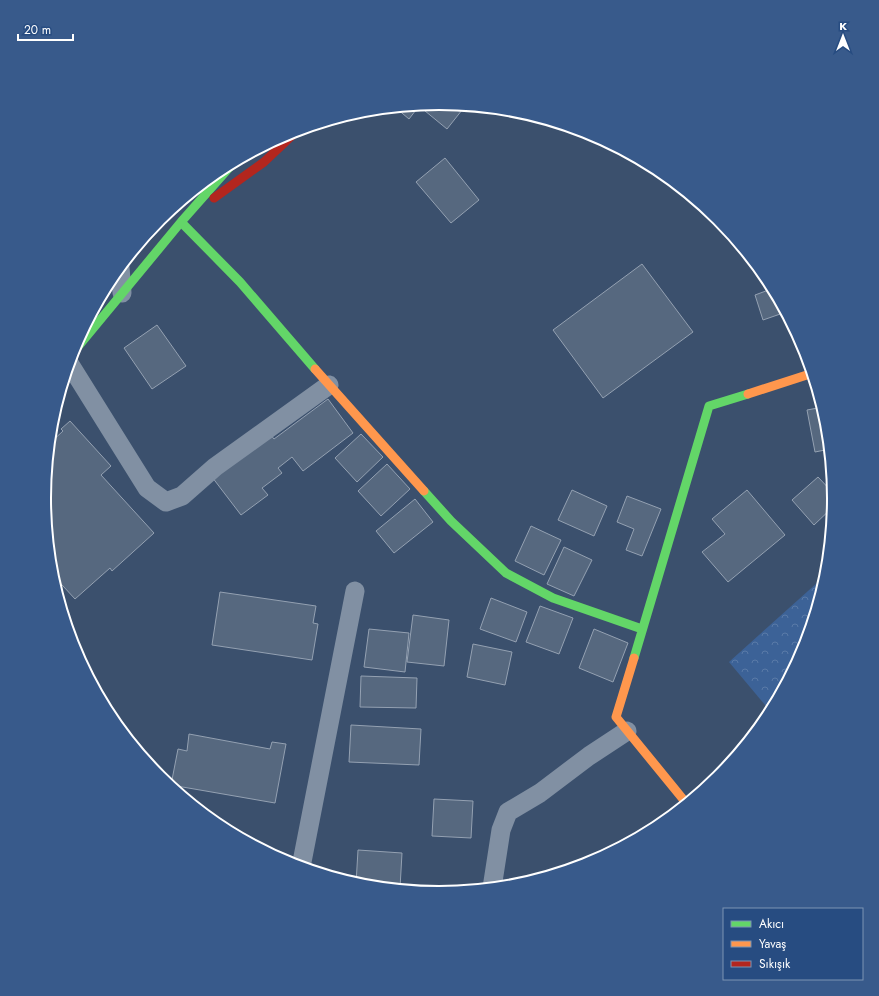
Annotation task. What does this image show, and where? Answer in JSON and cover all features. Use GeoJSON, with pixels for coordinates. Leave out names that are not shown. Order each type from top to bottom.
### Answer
{"type":"FeatureCollection","features":[{"type":"Feature","properties":{"kind":"street"},"geometry":{"type":"LineString","coordinates":[[181,222],[264,162],[286,142]]}},
{"type":"Feature","properties":{"kind":"street"},"geometry":{"type":"LineString","coordinates":[[87,336],[181,222],[222,176]]}},
{"type":"Feature","properties":{"kind":"street"},"geometry":{"type":"LineString","coordinates":[[181,222],[240,282],[329,385],[451,521],[506,573],[553,598],[642,629]]}},
{"type":"Feature","properties":{"kind":"street"},"geometry":{"type":"LineString","coordinates":[[121,275],[122,293]]}},
{"type":"Feature","properties":{"kind":"street"},"geometry":{"type":"LineString","coordinates":[[73,370],[147,488],[166,502],[182,496],[215,467],[329,385]]}},
{"type":"Feature","properties":{"kind":"street"},"geometry":{"type":"LineString","coordinates":[[684,800],[616,717],[709,406],[808,375]]}},
{"type":"Feature","properties":{"kind":"street"},"geometry":{"type":"LineString","coordinates":[[302,861],[355,591]]}},
{"type":"Feature","properties":{"kind":"street"},"geometry":{"type":"LineString","coordinates":[[493,883],[501,830],[508,812],[540,793],[589,756],[627,730]]}},
{"type":"Feature","properties":{"kind":"green space"},"geometry":{"type":"Polygon","coordinates":[[[819,581],[815,599],[798,647],[788,670],[767,707],[729,662],[819,581]]]}},
{"type":"Feature","properties":{"kind":"building"},"geometry":{"type":"Polygon","coordinates":[[[416,110],[409,119],[400,112],[416,110]]]}},
{"type":"Feature","properties":{"kind":"building"},"geometry":{"type":"Polygon","coordinates":[[[424,110],[462,110],[447,129],[424,110]]]}},
{"type":"Feature","properties":{"kind":"building"},"geometry":{"type":"Polygon","coordinates":[[[445,158],[479,200],[451,223],[416,182],[445,158]]]}},
{"type":"Feature","properties":{"kind":"building"},"geometry":{"type":"Polygon","coordinates":[[[642,264],[693,332],[603,398],[553,330],[642,264]]]}},
{"type":"Feature","properties":{"kind":"building"},"geometry":{"type":"Polygon","coordinates":[[[768,290],[781,314],[763,320],[755,295],[768,290]]]}},
{"type":"Feature","properties":{"kind":"building"},"geometry":{"type":"Polygon","coordinates":[[[157,325],[186,366],[152,389],[124,348],[157,325]]]}},
{"type":"Feature","properties":{"kind":"building"},"geometry":{"type":"Polygon","coordinates":[[[328,399],[353,433],[303,471],[292,457],[278,468],[282,473],[262,488],[268,495],[241,515],[212,477],[270,434],[274,439],[328,399]]]}},
{"type":"Feature","properties":{"kind":"building"},"geometry":{"type":"Polygon","coordinates":[[[818,408],[825,450],[815,452],[807,410],[818,408]]]}},
{"type":"Feature","properties":{"kind":"building"},"geometry":{"type":"Polygon","coordinates":[[[70,421],[111,466],[101,475],[154,533],[112,571],[110,568],[75,599],[60,583],[54,549],[51,498],[52,473],[55,438],[63,431],[61,429],[70,421]]]}},
{"type":"Feature","properties":{"kind":"building"},"geometry":{"type":"Polygon","coordinates":[[[361,434],[383,457],[357,482],[335,458],[361,434]]]}},
{"type":"Feature","properties":{"kind":"building"},"geometry":{"type":"Polygon","coordinates":[[[387,464],[410,489],[381,516],[358,491],[387,464]]]}},
{"type":"Feature","properties":{"kind":"building"},"geometry":{"type":"Polygon","coordinates":[[[818,477],[828,487],[827,512],[814,525],[792,500],[818,477]]]}},
{"type":"Feature","properties":{"kind":"building"},"geometry":{"type":"Polygon","coordinates":[[[572,490],[607,506],[594,536],[558,520],[572,490]]]}},
{"type":"Feature","properties":{"kind":"building"},"geometry":{"type":"Polygon","coordinates":[[[747,490],[785,535],[728,582],[702,552],[725,534],[712,519],[747,490]]]}},
{"type":"Feature","properties":{"kind":"building"},"geometry":{"type":"Polygon","coordinates":[[[627,496],[661,509],[642,556],[626,550],[634,529],[617,522],[627,496]]]}},
{"type":"Feature","properties":{"kind":"building"},"geometry":{"type":"Polygon","coordinates":[[[415,499],[433,522],[394,553],[376,531],[415,499]]]}},
{"type":"Feature","properties":{"kind":"building"},"geometry":{"type":"Polygon","coordinates":[[[531,526],[561,540],[544,575],[515,561],[531,526]]]}},
{"type":"Feature","properties":{"kind":"building"},"geometry":{"type":"Polygon","coordinates":[[[564,547],[592,560],[574,596],[547,584],[564,547]]]}},
{"type":"Feature","properties":{"kind":"building"},"geometry":{"type":"Polygon","coordinates":[[[220,592],[316,606],[313,623],[318,624],[312,660],[212,645],[220,592]]]}},
{"type":"Feature","properties":{"kind":"building"},"geometry":{"type":"Polygon","coordinates":[[[491,598],[527,612],[516,642],[480,629],[491,598]]]}},
{"type":"Feature","properties":{"kind":"building"},"geometry":{"type":"Polygon","coordinates":[[[540,606],[573,618],[559,654],[526,642],[540,606]]]}},
{"type":"Feature","properties":{"kind":"building"},"geometry":{"type":"Polygon","coordinates":[[[413,615],[449,620],[444,666],[407,662],[413,615]]]}},
{"type":"Feature","properties":{"kind":"building"},"geometry":{"type":"Polygon","coordinates":[[[369,629],[409,633],[405,672],[364,667],[369,629]]]}},
{"type":"Feature","properties":{"kind":"building"},"geometry":{"type":"Polygon","coordinates":[[[594,629],[628,643],[613,682],[579,668],[594,629]]]}},
{"type":"Feature","properties":{"kind":"building"},"geometry":{"type":"Polygon","coordinates":[[[473,644],[512,652],[505,685],[467,677],[473,644]]]}},
{"type":"Feature","properties":{"kind":"building"},"geometry":{"type":"Polygon","coordinates":[[[361,676],[417,678],[416,708],[360,707],[361,676]]]}},
{"type":"Feature","properties":{"kind":"building"},"geometry":{"type":"Polygon","coordinates":[[[351,725],[421,729],[419,765],[349,762],[351,725]]]}},
{"type":"Feature","properties":{"kind":"building"},"geometry":{"type":"Polygon","coordinates":[[[189,734],[270,749],[272,742],[286,744],[275,803],[179,786],[172,780],[178,749],[187,751],[189,734]]]}},
{"type":"Feature","properties":{"kind":"building"},"geometry":{"type":"Polygon","coordinates":[[[434,799],[473,801],[471,838],[432,836],[434,799]]]}},
{"type":"Feature","properties":{"kind":"building"},"geometry":{"type":"Polygon","coordinates":[[[358,850],[402,853],[400,884],[356,877],[358,850]]]}},
{"type":"Feature","properties":{"kind":"traffic: fast"},"geometry":{"type":"LineString","coordinates":[[86,337],[181,222],[220,178]]}},
{"type":"Feature","properties":{"kind":"traffic: fast"},"geometry":{"type":"LineString","coordinates":[[181,222],[240,282],[315,369]]}},
{"type":"Feature","properties":{"kind":"traffic: fast"},"geometry":{"type":"LineString","coordinates":[[634,658],[709,406],[748,394]]}},
{"type":"Feature","properties":{"kind":"traffic: fast"},"geometry":{"type":"LineString","coordinates":[[424,491],[451,521],[506,573],[553,598],[642,629]]}},
{"type":"Feature","properties":{"kind":"traffic: slow"},"geometry":{"type":"LineString","coordinates":[[315,369],[424,491]]}},
{"type":"Feature","properties":{"kind":"traffic: slow"},"geometry":{"type":"LineString","coordinates":[[748,394],[808,375]]}},
{"type":"Feature","properties":{"kind":"traffic: slow"},"geometry":{"type":"LineString","coordinates":[[634,658],[616,717],[684,800]]}},
{"type":"Feature","properties":{"kind":"traffic: jam"},"geometry":{"type":"LineString","coordinates":[[214,198],[264,162],[286,142]]}}]}
